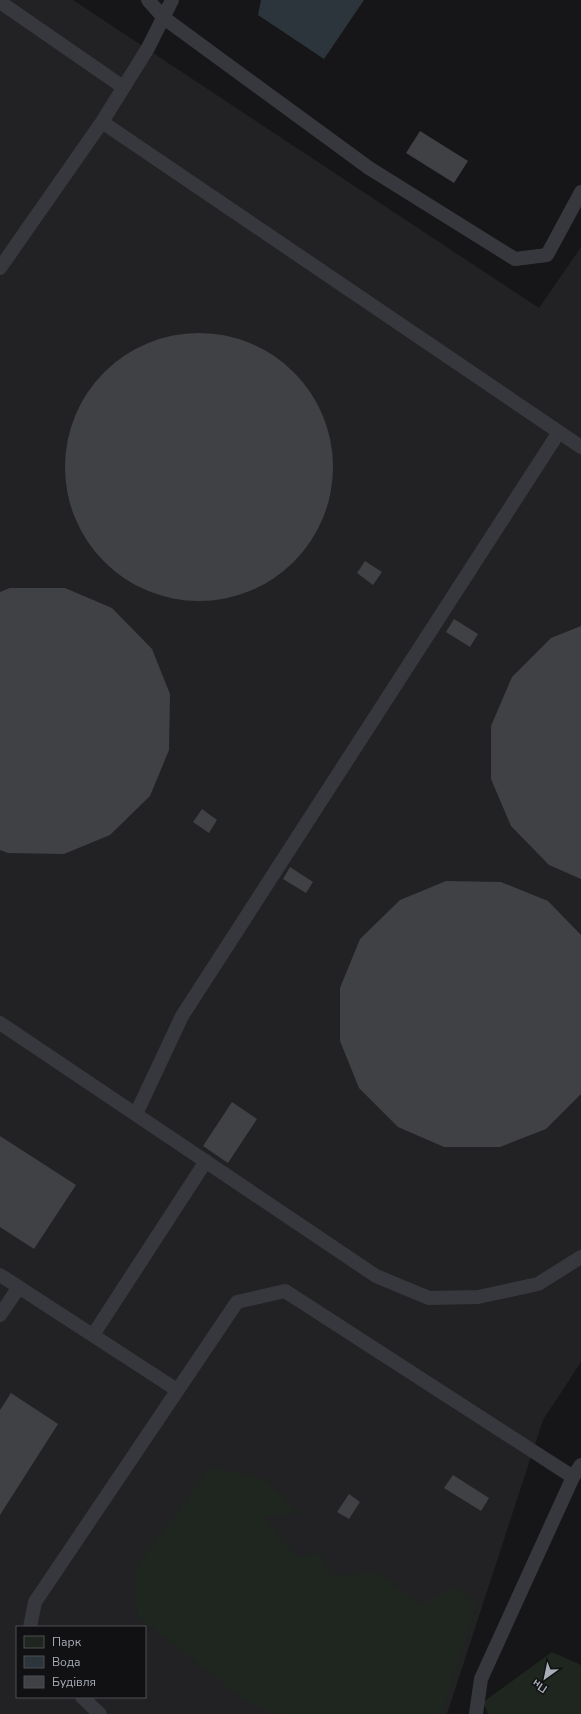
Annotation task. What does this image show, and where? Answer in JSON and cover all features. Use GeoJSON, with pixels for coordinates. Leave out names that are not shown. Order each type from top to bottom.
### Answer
{"type":"FeatureCollection","features":[{"type":"Feature","properties":{"kind":"lane"},"geometry":{"type":"LineString","coordinates":[[148,0],[164,18],[369,168],[515,260],[547,255],[581,192]]}},
{"type":"Feature","properties":{"kind":"lane"},"geometry":{"type":"LineString","coordinates":[[0,268],[102,122],[148,48],[172,0]]}},
{"type":"Feature","properties":{"kind":"lane"},"geometry":{"type":"LineString","coordinates":[[0,2],[123,87]]}},
{"type":"Feature","properties":{"kind":"lane"},"geometry":{"type":"LineString","coordinates":[[102,122],[581,447]]}},
{"type":"Feature","properties":{"kind":"lane"},"geometry":{"type":"LineString","coordinates":[[136,1114],[182,1016],[559,432]]}},
{"type":"Feature","properties":{"kind":"lane"},"geometry":{"type":"LineString","coordinates":[[0,1023],[376,1276],[429,1298],[478,1297],[538,1284],[581,1257]]}},
{"type":"Feature","properties":{"kind":"lane"},"geometry":{"type":"LineString","coordinates":[[93,1336],[206,1161]]}},
{"type":"Feature","properties":{"kind":"lane"},"geometry":{"type":"LineString","coordinates":[[0,1275],[177,1390]]}},
{"type":"Feature","properties":{"kind":"lane"},"geometry":{"type":"LineString","coordinates":[[0,1315],[19,1287]]}},
{"type":"Feature","properties":{"kind":"lane"},"geometry":{"type":"LineString","coordinates":[[30,1626],[35,1602],[237,1302],[285,1291],[577,1471],[481,1679],[476,1714]]}},
{"type":"Feature","properties":{"kind":"lane"},"geometry":{"type":"LineString","coordinates":[[83,1698],[100,1714]]}},
{"type":"Feature","properties":{"kind":"shaded area"},"geometry":{"type":"Polygon","coordinates":[[[0,0],[73,0],[539,308],[581,247],[581,1362],[543,1420],[447,1714],[0,1714],[0,0]]]}},
{"type":"Feature","properties":{"kind":"green space"},"geometry":{"type":"Polygon","coordinates":[[[210,1467],[264,1479],[300,1513],[264,1518],[298,1557],[321,1552],[330,1576],[377,1572],[421,1605],[456,1586],[477,1605],[442,1714],[276,1714],[249,1704],[137,1616],[135,1570],[210,1467]]]}},
{"type":"Feature","properties":{"kind":"green space"},"geometry":{"type":"Polygon","coordinates":[[[552,1652],[581,1665],[581,1714],[488,1714],[483,1702],[552,1652]]]}},
{"type":"Feature","properties":{"kind":"water"},"geometry":{"type":"Polygon","coordinates":[[[261,0],[364,0],[324,59],[258,15],[261,0]]]}},
{"type":"Feature","properties":{"kind":"building"},"geometry":{"type":"Polygon","coordinates":[[[420,131],[468,161],[454,183],[406,153],[420,131]]]}},
{"type":"Feature","properties":{"kind":"building"},"geometry":{"type":"Polygon","coordinates":[[[199,333],[225,336],[250,343],[273,356],[294,372],[310,393],[323,416],[330,441],[333,467],[330,493],[323,518],[310,541],[294,562],[273,578],[250,591],[225,598],[199,601],[173,598],[148,591],[125,578],[104,562],[88,541],[75,518],[68,493],[65,467],[68,441],[75,416],[88,393],[104,372],[125,356],[148,343],[173,336],[199,333]]]}},
{"type":"Feature","properties":{"kind":"building"},"geometry":{"type":"Polygon","coordinates":[[[365,561],[382,572],[373,585],[357,573],[365,561]]]}},
{"type":"Feature","properties":{"kind":"building"},"geometry":{"type":"Polygon","coordinates":[[[10,588],[65,588],[112,608],[152,649],[170,694],[169,750],[150,796],[110,835],[64,854],[8,853],[0,850],[0,592],[10,588]]]}},
{"type":"Feature","properties":{"kind":"building"},"geometry":{"type":"Polygon","coordinates":[[[454,619],[478,634],[470,647],[446,632],[454,619]]]}},
{"type":"Feature","properties":{"kind":"building"},"geometry":{"type":"Polygon","coordinates":[[[581,626],[581,879],[549,865],[511,826],[491,779],[491,726],[512,677],[551,638],[581,626]]]}},
{"type":"Feature","properties":{"kind":"building"},"geometry":{"type":"Polygon","coordinates":[[[202,809],[217,820],[209,833],[193,822],[202,809]]]}},
{"type":"Feature","properties":{"kind":"building"},"geometry":{"type":"Polygon","coordinates":[[[290,867],[313,882],[306,893],[283,879],[290,867]]]}},
{"type":"Feature","properties":{"kind":"building"},"geometry":{"type":"Polygon","coordinates":[[[446,881],[501,882],[548,901],[581,935],[581,1094],[546,1129],[500,1147],[444,1147],[398,1127],[359,1088],[340,1041],[340,988],[360,939],[400,900],[446,881]]]}},
{"type":"Feature","properties":{"kind":"building"},"geometry":{"type":"Polygon","coordinates":[[[232,1102],[257,1119],[228,1163],[203,1146],[232,1102]]]}},
{"type":"Feature","properties":{"kind":"building"},"geometry":{"type":"Polygon","coordinates":[[[0,1136],[76,1185],[34,1249],[0,1227],[0,1136]]]}},
{"type":"Feature","properties":{"kind":"building"},"geometry":{"type":"Polygon","coordinates":[[[11,1393],[58,1424],[0,1515],[0,1410],[11,1393]]]}},
{"type":"Feature","properties":{"kind":"building"},"geometry":{"type":"Polygon","coordinates":[[[453,1475],[489,1498],[481,1511],[444,1488],[453,1475]]]}},
{"type":"Feature","properties":{"kind":"building"},"geometry":{"type":"Polygon","coordinates":[[[349,1494],[360,1502],[349,1519],[337,1512],[349,1494]]]}}]}
